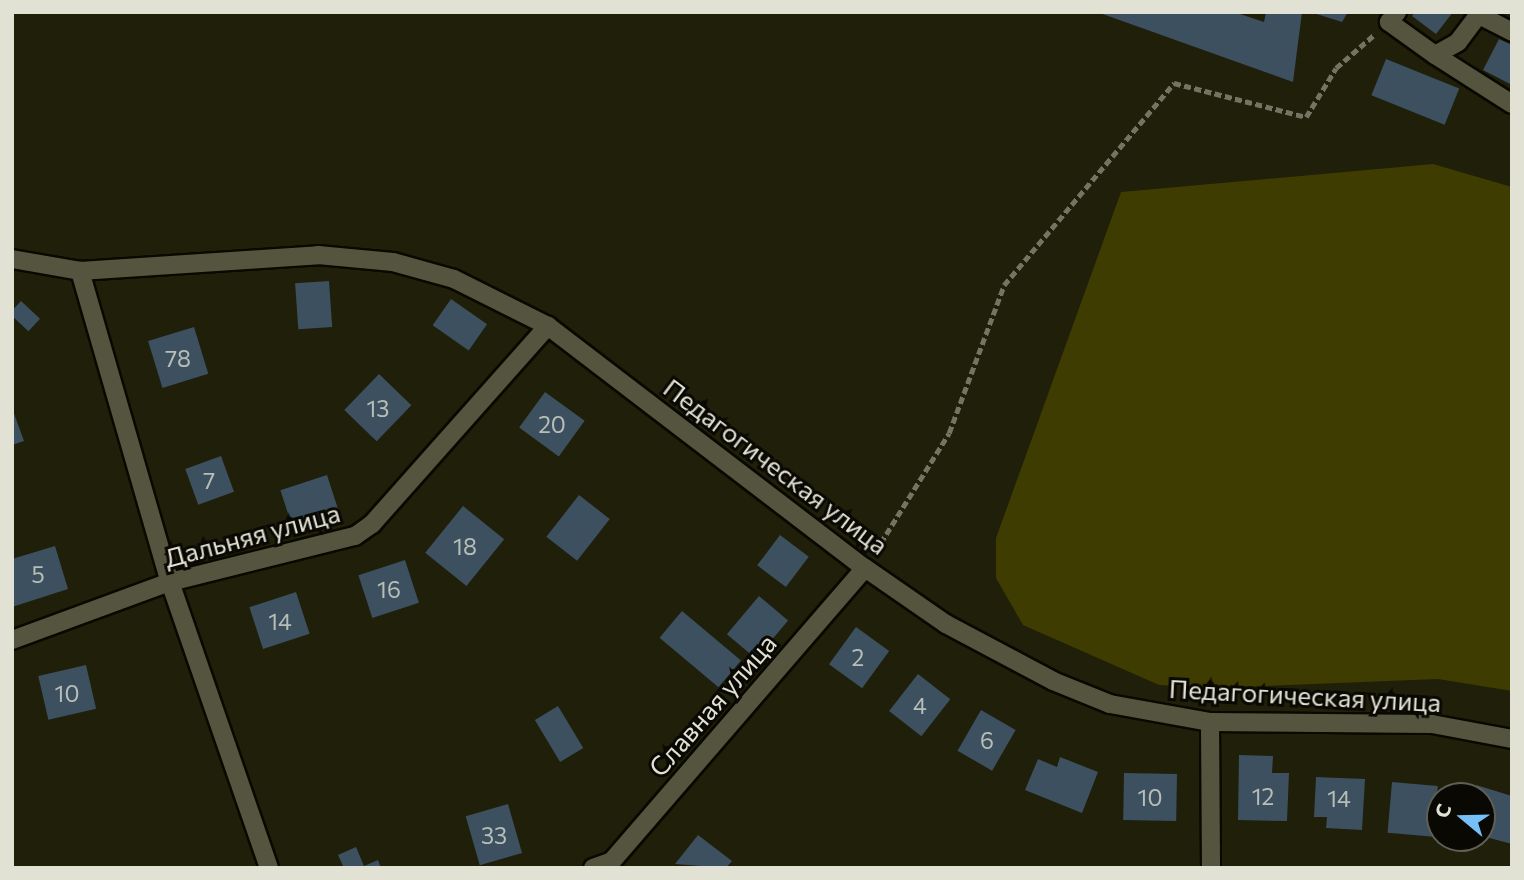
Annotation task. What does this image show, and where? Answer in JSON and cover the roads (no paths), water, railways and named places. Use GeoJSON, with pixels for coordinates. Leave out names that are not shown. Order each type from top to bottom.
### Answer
{"type":"FeatureCollection","features":[{"type":"Feature","properties":{"kind":"street"},"geometry":{"type":"LineString","coordinates":[[1434,55],[1458,42],[1480,14],[1512,32]]}},
{"type":"Feature","properties":{"kind":"street"},"geometry":{"type":"LineString","coordinates":[[1393,17],[1434,55],[1512,104]]}},
{"type":"Feature","properties":{"kind":"street","name":"Педагогическая улица"},"geometry":{"type":"LineString","coordinates":[[12,259],[80,271],[318,255],[393,262],[454,279],[548,326],[865,568],[946,624],[1054,681],[1110,704],[1210,722],[1432,724],[1512,738]]}},
{"type":"Feature","properties":{"kind":"street"},"geometry":{"type":"LineString","coordinates":[[80,271],[170,582],[269,868]]}},
{"type":"Feature","properties":{"kind":"street","name":"Дальняя улица"},"geometry":{"type":"LineString","coordinates":[[12,640],[170,582],[355,536],[372,524],[548,326]]}},
{"type":"Feature","properties":{"kind":"street","name":"Славная улица"},"geometry":{"type":"LineString","coordinates":[[593,868],[615,865],[865,568]]}},
{"type":"Feature","properties":{"kind":"street"},"geometry":{"type":"LineString","coordinates":[[1210,722],[1211,868]]}}]}
